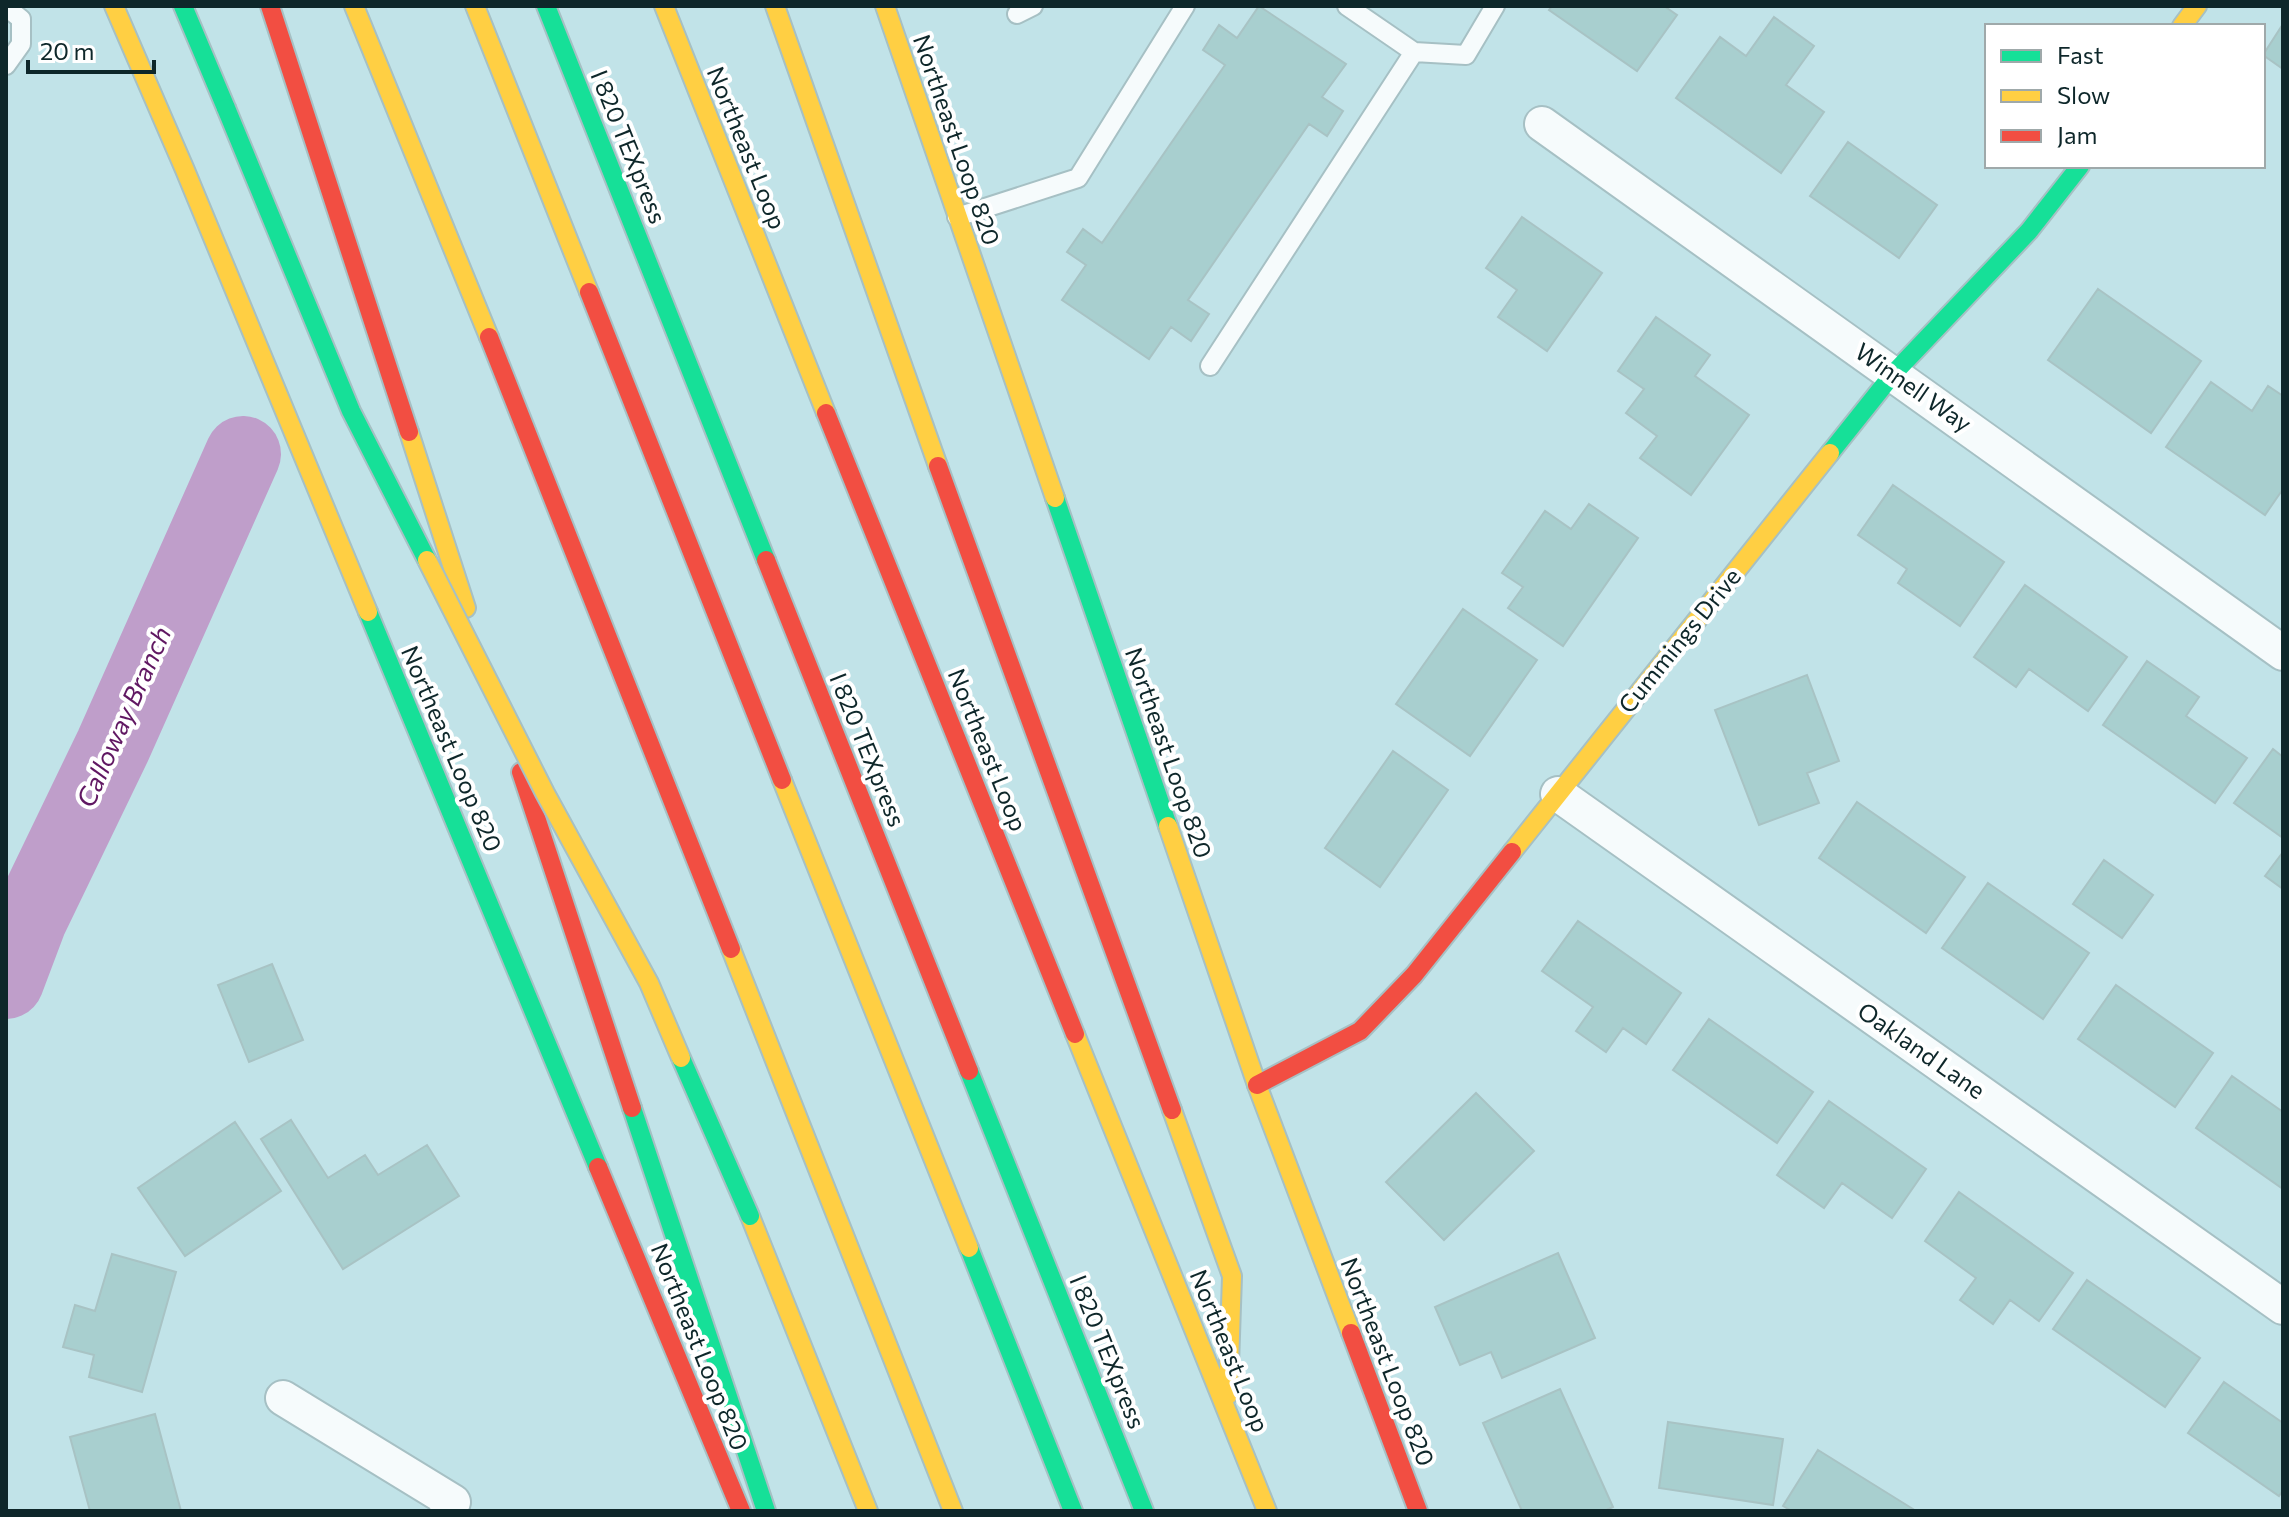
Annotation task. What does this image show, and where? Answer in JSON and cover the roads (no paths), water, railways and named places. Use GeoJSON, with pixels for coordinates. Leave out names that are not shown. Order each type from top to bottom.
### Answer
{"type":"FeatureCollection","features":[{"type":"Feature","properties":{"kind":"main road","name":"Northeast Loop 820"},"geometry":{"type":"LineString","coordinates":[[114,6],[185,170],[741,1511]]}},
{"type":"Feature","properties":{"kind":"main road"},"geometry":{"type":"LineString","coordinates":[[183,6],[351,411],[545,793],[649,983],[750,1216],[868,1511]]}},
{"type":"Feature","properties":{"kind":"main road"},"geometry":{"type":"LineString","coordinates":[[270,6],[416,459],[766,1511]]}},
{"type":"Feature","properties":{"kind":"main road"},"geometry":{"type":"LineString","coordinates":[[354,6],[444,222],[953,1511]]}},
{"type":"Feature","properties":{"kind":"main road"},"geometry":{"type":"LineString","coordinates":[[475,6],[1073,1511]]}},
{"type":"Feature","properties":{"kind":"main road","name":"I 820 TEXpress"},"geometry":{"type":"LineString","coordinates":[[546,6],[1144,1511]]}},
{"type":"Feature","properties":{"kind":"main road","name":"Northeast Loop"},"geometry":{"type":"LineString","coordinates":[[664,6],[1267,1511]]}},
{"type":"Feature","properties":{"kind":"main road"},"geometry":{"type":"LineString","coordinates":[[775,6],[934,456],[1232,1276],[1227,1410]]}},
{"type":"Feature","properties":{"kind":"main road","name":"Northeast Loop 820"},"geometry":{"type":"LineString","coordinates":[[885,6],[1257,1085],[1418,1511]]}},
{"type":"Feature","properties":{"kind":"main road"},"geometry":{"type":"LineString","coordinates":[[2184,24],[2197,6]]}},
{"type":"Feature","properties":{"kind":"main road","name":"Cummings Drive"},"geometry":{"type":"LineString","coordinates":[[1257,1085],[1360,1031],[1414,975],[1893,374],[2029,231],[2078,168]]}},
{"type":"Feature","properties":{"kind":"street","name":"Winnell Way"},"geometry":{"type":"LineString","coordinates":[[1542,124],[2283,653]]}},
{"type":"Feature","properties":{"kind":"street","name":"Oakland Lane"},"geometry":{"type":"LineString","coordinates":[[1558,794],[2283,1307]]}},
{"type":"Feature","properties":{"kind":"street"},"geometry":{"type":"LineString","coordinates":[[283,1398],[453,1502],[447,1511]]}},
{"type":"Feature","properties":{"kind":"lane"},"geometry":{"type":"LineString","coordinates":[[957,217],[1078,178],[1185,6]]}},
{"type":"Feature","properties":{"kind":"lane"},"geometry":{"type":"LineString","coordinates":[[1347,6],[1414,52],[1466,55],[1495,6]]}},
{"type":"Feature","properties":{"kind":"lane"},"geometry":{"type":"LineString","coordinates":[[6,7],[21,19],[21,44],[6,65]]}},
{"type":"Feature","properties":{"kind":"lane"},"geometry":{"type":"LineString","coordinates":[[1210,366],[1414,52]]}},
{"type":"Feature","properties":{"kind":"waterway","name":"Calloway Branch"},"geometry":{"type":"LineString","coordinates":[[6,981],[29,920],[113,746],[243,454]]}}]}
